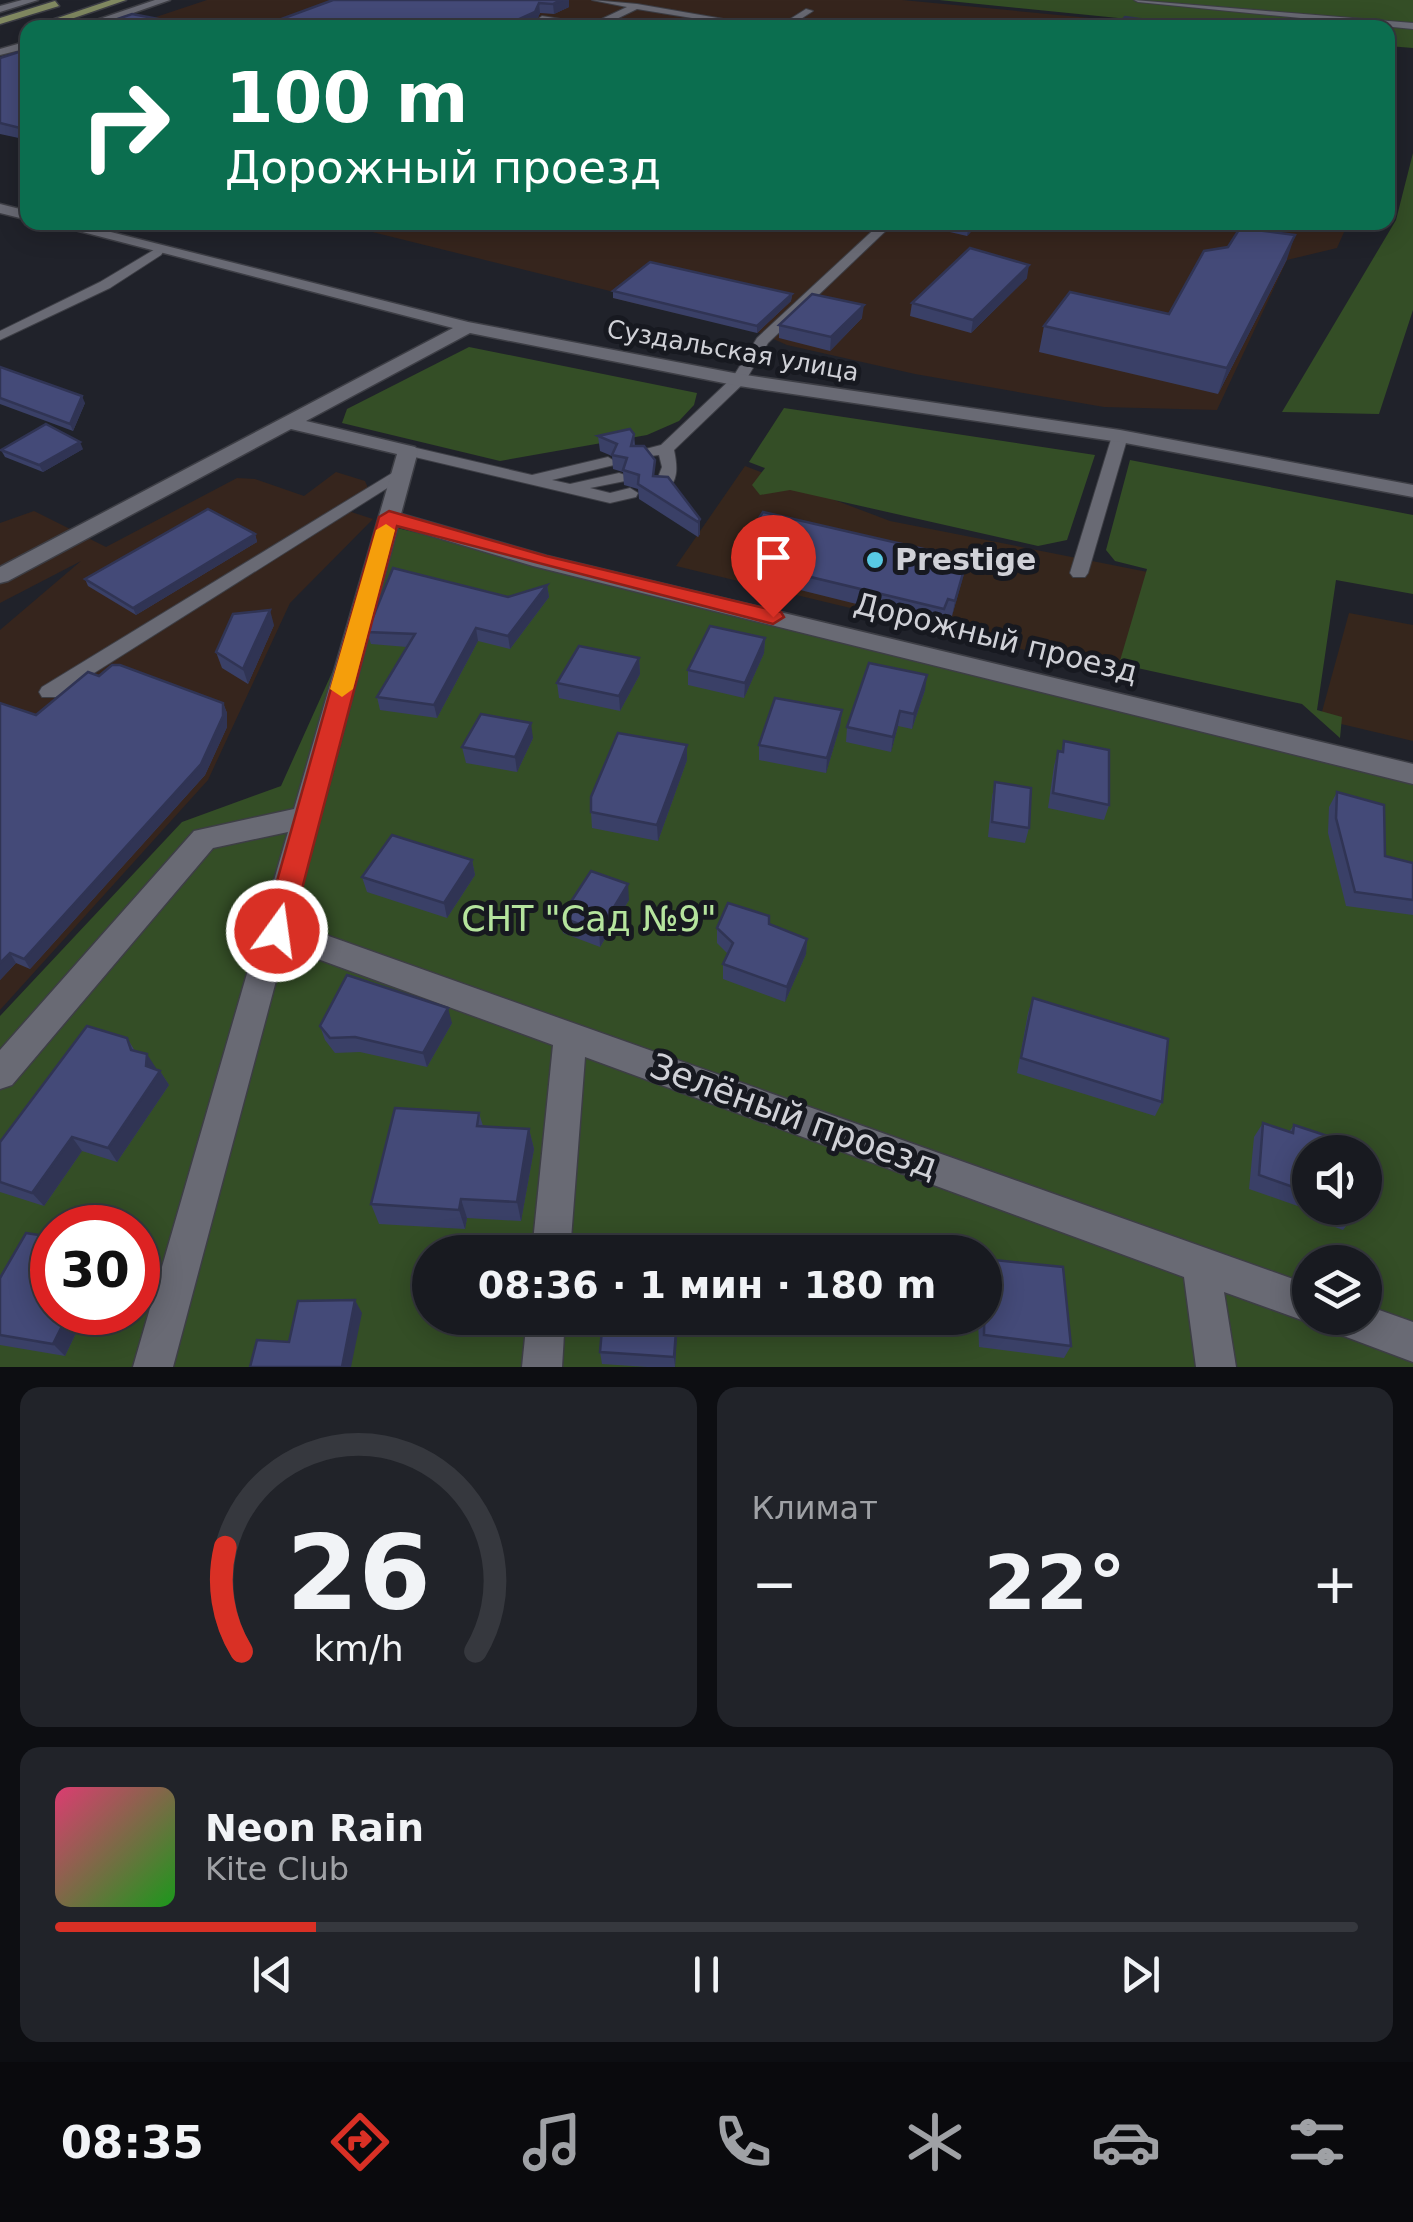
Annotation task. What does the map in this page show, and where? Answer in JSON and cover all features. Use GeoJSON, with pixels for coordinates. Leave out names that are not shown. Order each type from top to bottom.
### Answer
{"type":"FeatureCollection","features":[{"type":"Feature","properties":{"kind":"main road"},"geometry":{"type":"LineString","coordinates":[[0,21],[69,0]]}},
{"type":"Feature","properties":{"kind":"main road"},"geometry":{"type":"LineString","coordinates":[[56,20],[121,0]]}},
{"type":"Feature","properties":{"kind":"street"},"geometry":{"type":"LineString","coordinates":[[0,10],[33,0]]}},
{"type":"Feature","properties":{"kind":"street"},"geometry":{"type":"LineString","coordinates":[[103,20],[165,0]]}},
{"type":"Feature","properties":{"kind":"street","name":"Суздальская улица"},"geometry":{"type":"LineString","coordinates":[[79,230],[468,327],[738,380],[1120,436],[1413,490]]}},
{"type":"Feature","properties":{"kind":"street"},"geometry":{"type":"LineString","coordinates":[[0,576],[468,327]]}},
{"type":"Feature","properties":{"kind":"street"},"geometry":{"type":"LineString","coordinates":[[153,1367],[405,462],[292,423]]}},
{"type":"Feature","properties":{"kind":"street","name":"Дорожный проезд"},"geometry":{"type":"LineString","coordinates":[[389,517],[541,560],[1413,774]]}},
{"type":"Feature","properties":{"kind":"street"},"geometry":{"type":"LineString","coordinates":[[0,1074],[204,840],[307,817]]}},
{"type":"Feature","properties":{"kind":"street","name":"Зелёный проезд"},"geometry":{"type":"LineString","coordinates":[[277,931],[1292,1297]]}},
{"type":"Feature","properties":{"kind":"street"},"geometry":{"type":"LineString","coordinates":[[552,1235],[570,1034]]}},
{"type":"Feature","properties":{"kind":"street"},"geometry":{"type":"LineString","coordinates":[[1201,1264],[1216,1367]]}},
{"type":"Feature","properties":{"kind":"street"},"geometry":{"type":"LineString","coordinates":[[1382,1331],[1413,1342]]}},
{"type":"Feature","properties":{"kind":"street"},"geometry":{"type":"LineString","coordinates":[[542,1367],[545,1335]]}},
{"type":"Feature","properties":{"kind":"lane"},"geometry":{"type":"LineString","coordinates":[[596,0],[723,20]]}},
{"type":"Feature","properties":{"kind":"lane"},"geometry":{"type":"LineString","coordinates":[[606,20],[636,6],[663,0]]}},
{"type":"Feature","properties":{"kind":"lane"},"geometry":{"type":"LineString","coordinates":[[1138,0],[1350,20]]}},
{"type":"Feature","properties":{"kind":"lane"},"geometry":{"type":"LineString","coordinates":[[794,20],[809,12]]}},
{"type":"Feature","properties":{"kind":"lane"},"geometry":{"type":"LineString","coordinates":[[542,19],[548,20]]}},
{"type":"Feature","properties":{"kind":"lane"},"geometry":{"type":"LineString","coordinates":[[663,486],[661,469],[666,450],[738,380],[762,340],[880,230]]}},
{"type":"Feature","properties":{"kind":"lane"},"geometry":{"type":"LineString","coordinates":[[0,336],[105,285],[157,252]]}},
{"type":"Feature","properties":{"kind":"lane"},"geometry":{"type":"LineString","coordinates":[[1079,573],[1120,436]]}},
{"type":"Feature","properties":{"kind":"lane"},"geometry":{"type":"LineString","coordinates":[[640,455],[666,450]]}},
{"type":"Feature","properties":{"kind":"lane"},"geometry":{"type":"LineString","coordinates":[[49,692],[405,462],[532,480],[610,498],[630,493]]}},
{"type":"Feature","properties":{"kind":"lane"},"geometry":{"type":"LineString","coordinates":[[532,480],[608,462]]}},
{"type":"Feature","properties":{"kind":"lane"},"geometry":{"type":"LineString","coordinates":[[566,488],[619,478]]}},
{"type":"Feature","properties":{"kind":"shaded area"},"geometry":{"type":"Polygon","coordinates":[[[207,0],[902,0],[1111,20],[147,20],[207,0]]]}},
{"type":"Feature","properties":{"kind":"shaded area"},"geometry":{"type":"Polygon","coordinates":[[[364,230],[1345,230],[1337,248],[1287,260],[1217,410],[1104,407],[915,374],[787,345],[760,333],[613,298],[618,293],[364,230]]]}},
{"type":"Feature","properties":{"kind":"shaded area"},"geometry":{"type":"Polygon","coordinates":[[[745,466],[890,521],[1173,577],[1129,675],[676,566],[745,466]]]}},
{"type":"Feature","properties":{"kind":"shaded area"},"geometry":{"type":"Polygon","coordinates":[[[336,472],[365,481],[368,488],[342,509],[373,519],[290,603],[208,780],[0,1010],[0,630],[81,561],[0,603],[0,523],[34,511],[106,547],[237,478],[255,479],[304,496],[336,472]]]}},
{"type":"Feature","properties":{"kind":"shaded area"},"geometry":{"type":"Polygon","coordinates":[[[1349,613],[1413,625],[1413,741],[1320,719],[1349,613]]]}},
{"type":"Feature","properties":{"kind":"green space"},"geometry":{"type":"Polygon","coordinates":[[[939,0],[1413,0],[1413,48],[1395,47],[1395,20],[1138,20],[939,0]]]}},
{"type":"Feature","properties":{"kind":"green space"},"geometry":{"type":"Polygon","coordinates":[[[1413,153],[1413,310],[1379,414],[1282,412],[1390,230],[1395,230],[1413,153]]]}},
{"type":"Feature","properties":{"kind":"green space"},"geometry":{"type":"Polygon","coordinates":[[[469,347],[697,393],[694,405],[679,421],[647,435],[500,461],[342,423],[347,409],[469,347]]]}},
{"type":"Feature","properties":{"kind":"green space"},"geometry":{"type":"Polygon","coordinates":[[[784,408],[1095,455],[1067,540],[1038,546],[790,490],[760,495],[752,485],[765,468],[749,462],[784,408]]]}},
{"type":"Feature","properties":{"kind":"green space"},"geometry":{"type":"Polygon","coordinates":[[[1130,460],[1413,515],[1413,594],[1336,580],[1317,710],[1342,717],[1340,738],[1302,704],[1119,664],[1147,569],[1115,561],[1106,550],[1130,460]]]}},
{"type":"Feature","properties":{"kind":"green space","name":"СНТ \"Сад №9\""},"geometry":{"type":"Polygon","coordinates":[[[397,528],[1413,773],[1413,1367],[0,1367],[0,1016],[182,822],[281,786],[397,528]]]}},
{"type":"Feature","properties":{"kind":"building"},"geometry":{"type":"Polygon","coordinates":[[[333,0],[562,0],[539,3],[535,12],[517,20],[279,20],[333,0]]]}},
{"type":"Feature","properties":{"kind":"building"},"geometry":{"type":"Polygon","coordinates":[[[132,14],[164,20],[114,20],[132,14]]]}},
{"type":"Feature","properties":{"kind":"building"},"geometry":{"type":"Polygon","coordinates":[[[20,52],[20,128],[0,123],[0,58],[20,52]]]}},
{"type":"Feature","properties":{"kind":"building"},"geometry":{"type":"Polygon","coordinates":[[[1239,230],[1295,235],[1227,368],[1044,326],[1070,292],[1169,314],[1204,251],[1228,247],[1239,230]]]}},
{"type":"Feature","properties":{"kind":"building"},"geometry":{"type":"Polygon","coordinates":[[[970,248],[1029,265],[973,320],[912,303],[970,248]]]}},
{"type":"Feature","properties":{"kind":"building"},"geometry":{"type":"Polygon","coordinates":[[[650,262],[792,294],[757,326],[613,291],[650,262]]]}},
{"type":"Feature","properties":{"kind":"building"},"geometry":{"type":"Polygon","coordinates":[[[812,294],[864,305],[831,337],[779,325],[812,294]]]}},
{"type":"Feature","properties":{"kind":"building"},"geometry":{"type":"Polygon","coordinates":[[[0,367],[82,396],[70,424],[0,398],[0,367]]]}},
{"type":"Feature","properties":{"kind":"building"},"geometry":{"type":"Polygon","coordinates":[[[46,424],[80,442],[39,465],[1,450],[46,424]]]}},
{"type":"Feature","properties":{"kind":"building"},"geometry":{"type":"Polygon","coordinates":[[[630,429],[634,434],[631,446],[644,446],[655,460],[653,476],[668,477],[700,519],[698,522],[638,484],[639,475],[623,470],[627,458],[612,455],[617,444],[598,436],[630,429]]]}},
{"type":"Feature","properties":{"kind":"building"},"geometry":{"type":"Polygon","coordinates":[[[208,509],[255,534],[133,608],[85,579],[208,509]]]}},
{"type":"Feature","properties":{"kind":"building"},"geometry":{"type":"Polygon","coordinates":[[[763,512],[967,559],[955,601],[948,599],[944,609],[748,562],[754,553],[739,549],[763,512]]]}},
{"type":"Feature","properties":{"kind":"building"},"geometry":{"type":"Polygon","coordinates":[[[393,568],[508,597],[547,585],[508,636],[476,628],[434,705],[377,697],[415,634],[367,632],[393,568]]]}},
{"type":"Feature","properties":{"kind":"building"},"geometry":{"type":"Polygon","coordinates":[[[270,610],[243,669],[216,652],[233,614],[270,610]]]}},
{"type":"Feature","properties":{"kind":"building"},"geometry":{"type":"Polygon","coordinates":[[[710,626],[765,638],[745,683],[688,670],[710,626]]]}},
{"type":"Feature","properties":{"kind":"building"},"geometry":{"type":"Polygon","coordinates":[[[579,646],[639,658],[619,696],[557,683],[579,646]]]}},
{"type":"Feature","properties":{"kind":"building"},"geometry":{"type":"Polygon","coordinates":[[[869,663],[927,675],[914,714],[900,711],[893,737],[847,727],[869,663]]]}},
{"type":"Feature","properties":{"kind":"building"},"geometry":{"type":"Polygon","coordinates":[[[112,665],[223,703],[223,716],[201,764],[24,959],[10,953],[0,963],[0,703],[36,715],[88,672],[99,676],[112,665]]]}},
{"type":"Feature","properties":{"kind":"building"},"geometry":{"type":"Polygon","coordinates":[[[775,698],[842,710],[827,758],[759,745],[775,698]]]}},
{"type":"Feature","properties":{"kind":"building"},"geometry":{"type":"Polygon","coordinates":[[[481,714],[531,723],[515,757],[462,747],[481,714]]]}},
{"type":"Feature","properties":{"kind":"building"},"geometry":{"type":"Polygon","coordinates":[[[618,733],[687,745],[657,825],[591,812],[591,797],[618,733]]]}},
{"type":"Feature","properties":{"kind":"building"},"geometry":{"type":"Polygon","coordinates":[[[1064,741],[1109,750],[1109,805],[1053,793],[1058,751],[1063,752],[1064,741]]]}},
{"type":"Feature","properties":{"kind":"building"},"geometry":{"type":"Polygon","coordinates":[[[995,782],[1031,788],[1029,828],[992,822],[995,782]]]}},
{"type":"Feature","properties":{"kind":"building"},"geometry":{"type":"Polygon","coordinates":[[[1337,792],[1384,805],[1385,856],[1413,863],[1413,900],[1355,892],[1336,818],[1337,792]]]}},
{"type":"Feature","properties":{"kind":"building"},"geometry":{"type":"Polygon","coordinates":[[[392,835],[472,860],[444,903],[362,877],[392,835]]]}},
{"type":"Feature","properties":{"kind":"building"},"geometry":{"type":"Polygon","coordinates":[[[591,871],[628,884],[599,932],[561,917],[591,871]]]}},
{"type":"Feature","properties":{"kind":"building"},"geometry":{"type":"Polygon","coordinates":[[[728,903],[769,916],[769,924],[807,939],[787,987],[723,964],[733,943],[717,928],[728,903]]]}},
{"type":"Feature","properties":{"kind":"building"},"geometry":{"type":"Polygon","coordinates":[[[347,975],[448,1008],[423,1053],[355,1037],[330,1038],[320,1026],[347,975]]]}},
{"type":"Feature","properties":{"kind":"building"},"geometry":{"type":"Polygon","coordinates":[[[1033,998],[1168,1039],[1162,1102],[1021,1058],[1033,998]]]}},
{"type":"Feature","properties":{"kind":"building"},"geometry":{"type":"Polygon","coordinates":[[[87,1026],[127,1038],[131,1050],[147,1054],[146,1066],[160,1071],[108,1148],[72,1137],[32,1193],[0,1182],[0,1142],[87,1026]]]}},
{"type":"Feature","properties":{"kind":"building"},"geometry":{"type":"Polygon","coordinates":[[[395,1108],[479,1113],[477,1126],[529,1129],[517,1202],[461,1199],[459,1210],[371,1204],[395,1108]]]}},
{"type":"Feature","properties":{"kind":"building"},"geometry":{"type":"Polygon","coordinates":[[[1263,1123],[1293,1133],[1294,1125],[1324,1135],[1292,1135],[1292,1187],[1259,1175],[1263,1123]]]}},
{"type":"Feature","properties":{"kind":"building"},"geometry":{"type":"Polygon","coordinates":[[[26,1233],[30,1234],[30,1335],[58,1335],[53,1344],[0,1335],[0,1278],[26,1233]]]}},
{"type":"Feature","properties":{"kind":"building"},"geometry":{"type":"Polygon","coordinates":[[[1002,1261],[1063,1267],[1071,1346],[984,1335],[1002,1335],[1002,1261]]]}},
{"type":"Feature","properties":{"kind":"building"},"geometry":{"type":"Polygon","coordinates":[[[355,1300],[342,1367],[250,1367],[257,1340],[289,1342],[298,1301],[355,1300]]]}},
{"type":"Feature","properties":{"kind":"building"},"geometry":{"type":"Polygon","coordinates":[[[602,1335],[676,1335],[674,1357],[600,1352],[602,1335]]]}},
{"type":"Feature","properties":{"kind":"slow traffic"},"geometry":{"type":"LineString","coordinates":[[342,689],[386,530]]}},
{"type":"Feature","properties":{"kind":"place","name":"Prestige"},"geometry":{"type":"Point","coordinates":[875,560]}},
{"type":"Feature","properties":{"kind":"route"},"geometry":{"type":"LineString","coordinates":[[277,931],[389,517],[541,560],[773,617]]}}]}
